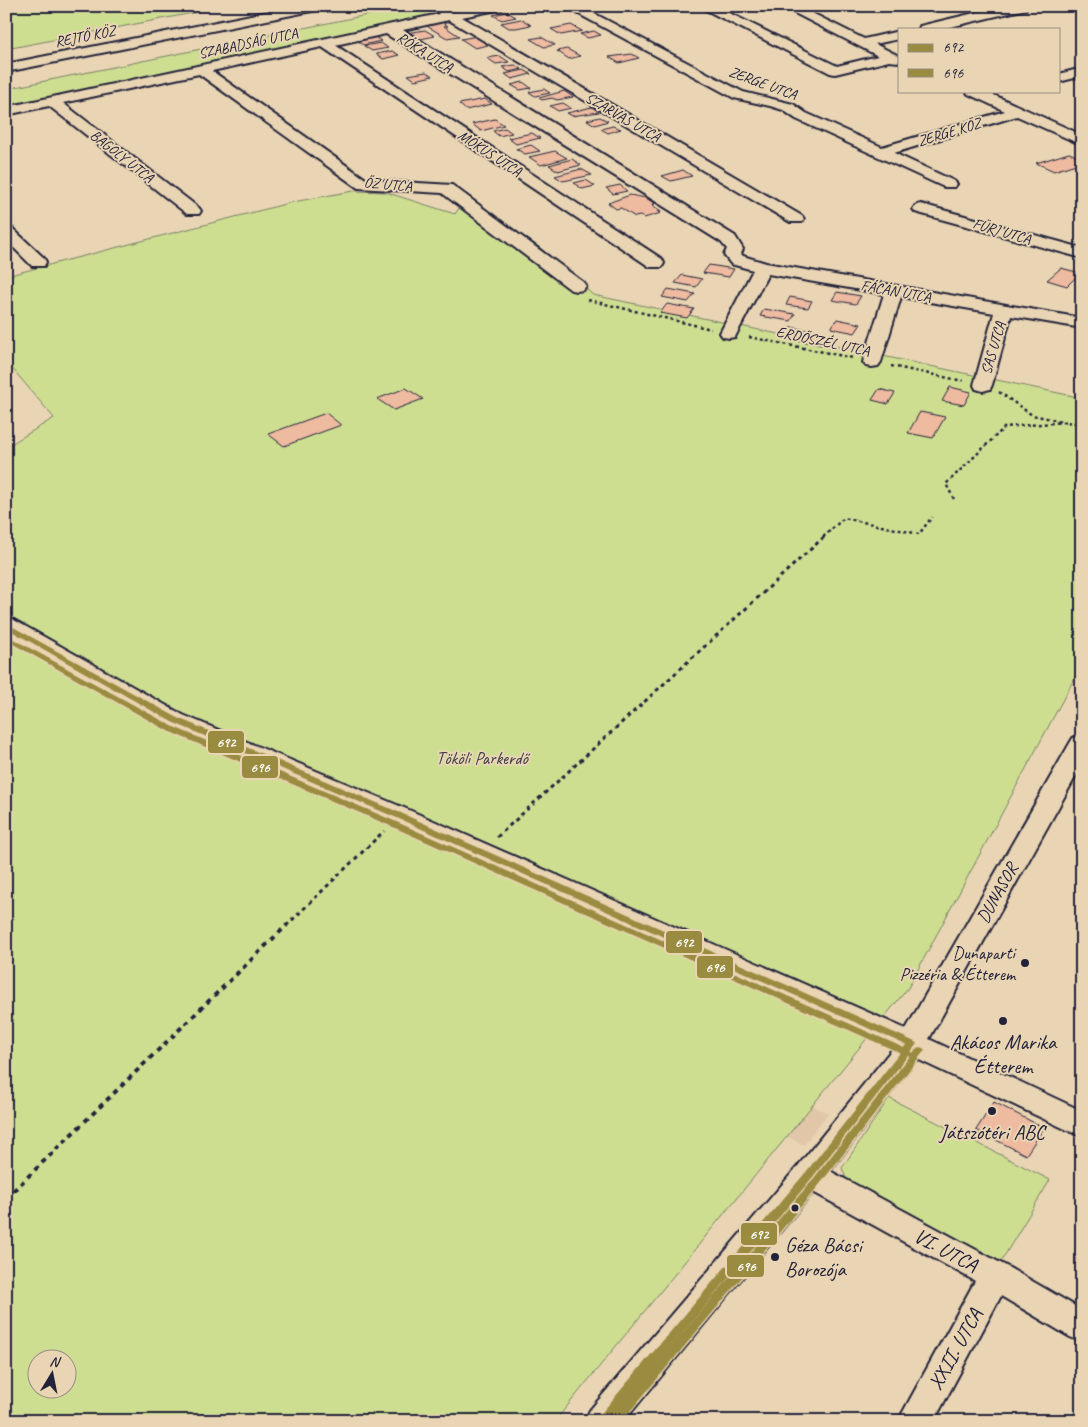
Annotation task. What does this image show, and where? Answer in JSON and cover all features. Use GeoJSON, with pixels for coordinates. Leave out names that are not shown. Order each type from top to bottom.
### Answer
{"type":"FeatureCollection","features":[{"type":"Feature","properties":{"kind":"street","name":"REJTŐ KÖZ"},"geometry":{"type":"LineString","coordinates":[[6,68],[317,6]]}},
{"type":"Feature","properties":{"kind":"street"},"geometry":{"type":"LineString","coordinates":[[435,6],[449,16]]}},
{"type":"Feature","properties":{"kind":"street","name":"SZABADSÁG UTCA"},"geometry":{"type":"LineString","coordinates":[[6,110],[497,6]]}},
{"type":"Feature","properties":{"kind":"street","name":"ZERGE UTCA"},"geometry":{"type":"LineString","coordinates":[[570,6],[739,95],[788,107],[801,116],[949,184]]}},
{"type":"Feature","properties":{"kind":"street"},"geometry":{"type":"LineString","coordinates":[[704,6],[835,70],[895,58]]}},
{"type":"Feature","properties":{"kind":"street"},"geometry":{"type":"LineString","coordinates":[[787,6],[895,58]]}},
{"type":"Feature","properties":{"kind":"street"},"geometry":{"type":"LineString","coordinates":[[929,28],[1021,6]]}},
{"type":"Feature","properties":{"kind":"street","name":"SZARVAS UTCA"},"geometry":{"type":"LineString","coordinates":[[449,16],[796,219]]}},
{"type":"Feature","properties":{"kind":"street","name":"RÓKA UTCA"},"geometry":{"type":"LineString","coordinates":[[389,30],[392,29],[729,239],[727,239]]}},
{"type":"Feature","properties":{"kind":"street"},"geometry":{"type":"LineString","coordinates":[[862,43],[898,35]]}},
{"type":"Feature","properties":{"kind":"street","name":"MÓKUS UTCA"},"geometry":{"type":"LineString","coordinates":[[324,44],[656,263]]}},
{"type":"Feature","properties":{"kind":"street","name":"ŐZ UTCA"},"geometry":{"type":"LineString","coordinates":[[202,70],[363,184],[393,186],[390,189],[411,198],[444,203],[461,198],[577,286]]}},
{"type":"Feature","properties":{"kind":"street"},"geometry":{"type":"LineString","coordinates":[[1060,78],[1082,72]]}},
{"type":"Feature","properties":{"kind":"street"},"geometry":{"type":"LineString","coordinates":[[975,92],[1082,141]]}},
{"type":"Feature","properties":{"kind":"street"},"geometry":{"type":"LineString","coordinates":[[988,98],[1008,92]]}},
{"type":"Feature","properties":{"kind":"street","name":"BAGOLY UTCA"},"geometry":{"type":"LineString","coordinates":[[51,101],[193,211]]}},
{"type":"Feature","properties":{"kind":"street","name":"ZERGE KÖZ"},"geometry":{"type":"LineString","coordinates":[[882,152],[1016,112]]}},
{"type":"Feature","properties":{"kind":"street","name":"FÜRJ UTCA"},"geometry":{"type":"LineString","coordinates":[[922,208],[1082,253]]}},
{"type":"Feature","properties":{"kind":"street"},"geometry":{"type":"LineString","coordinates":[[6,231],[38,262]]}},
{"type":"Feature","properties":{"kind":"street","name":"FÁCÁN UTCA"},"geometry":{"type":"LineString","coordinates":[[727,239],[735,249],[732,255],[737,260],[763,268],[1082,323]]}},
{"type":"Feature","properties":{"kind":"street"},"geometry":{"type":"LineString","coordinates":[[730,333],[763,268]]}},
{"type":"Feature","properties":{"kind":"street"},"geometry":{"type":"LineString","coordinates":[[872,362],[894,291]]}},
{"type":"Feature","properties":{"kind":"street","name":"SAS UTCA"},"geometry":{"type":"LineString","coordinates":[[983,385],[1004,310]]}},
{"type":"Feature","properties":{"kind":"street"},"geometry":{"type":"LineString","coordinates":[[6,625],[175,720],[481,852],[912,1044],[1082,1124]]}},
{"type":"Feature","properties":{"kind":"street","name":"DUNASOR"},"geometry":{"type":"LineString","coordinates":[[602,1421],[809,1175],[912,1044],[1082,743]]}},
{"type":"Feature","properties":{"kind":"street","name":"VI. UTCA"},"geometry":{"type":"LineString","coordinates":[[809,1175],[995,1276],[1082,1327]]}},
{"type":"Feature","properties":{"kind":"street","name":"XXII. UTCA"},"geometry":{"type":"LineString","coordinates":[[916,1421],[995,1276]]}},
{"type":"Feature","properties":{"kind":"path","name":"ERDŐSZÉL UTCA"},"geometry":{"type":"LineString","coordinates":[[577,286],[582,298],[730,333],[991,387],[1032,415],[1066,422]]}},
{"type":"Feature","properties":{"kind":"path"},"geometry":{"type":"LineString","coordinates":[[954,499],[946,484],[1005,427],[1066,422],[1082,424]]}},
{"type":"Feature","properties":{"kind":"path"},"geometry":{"type":"LineString","coordinates":[[481,852],[844,518],[919,534],[932,517]]}},
{"type":"Feature","properties":{"kind":"path"},"geometry":{"type":"LineString","coordinates":[[6,1198],[400,816]]}},
{"type":"Feature","properties":{"kind":"shaded area"},"geometry":{"type":"Polygon","coordinates":[[[802,1100],[828,1113],[804,1145],[778,1132],[802,1100]]]}},
{"type":"Feature","properties":{"kind":"green space"},"geometry":{"type":"Polygon","coordinates":[[[22,6],[229,6],[6,49],[6,9],[22,6]]]}},
{"type":"Feature","properties":{"kind":"green space"},"geometry":{"type":"Polygon","coordinates":[[[361,6],[426,6],[438,14],[6,106],[6,89],[372,14],[361,6]]]}},
{"type":"Feature","properties":{"kind":"green space","name":"Tököli Parkerdő"},"geometry":{"type":"Polygon","coordinates":[[[353,191],[385,192],[455,214],[465,200],[538,246],[593,295],[1082,398],[1082,664],[908,988],[555,1421],[6,1421],[6,447],[54,418],[6,361],[6,276],[293,202],[353,191]]]}},
{"type":"Feature","properties":{"kind":"green space"},"geometry":{"type":"Polygon","coordinates":[[[889,1098],[1050,1180],[1000,1263],[847,1181],[842,1168],[889,1098]]]}},
{"type":"Feature","properties":{"kind":"building"},"geometry":{"type":"Polygon","coordinates":[[[537,6],[552,6],[559,10],[548,13],[537,6]]]}},
{"type":"Feature","properties":{"kind":"building"},"geometry":{"type":"Polygon","coordinates":[[[507,12],[516,17],[502,20],[493,15],[507,12]]]}},
{"type":"Feature","properties":{"kind":"building"},"geometry":{"type":"Polygon","coordinates":[[[521,19],[531,25],[509,28],[501,23],[521,19]]]}},
{"type":"Feature","properties":{"kind":"building"},"geometry":{"type":"Polygon","coordinates":[[[441,21],[448,26],[444,26],[459,36],[447,38],[425,25],[441,21]]]}},
{"type":"Feature","properties":{"kind":"building"},"geometry":{"type":"Polygon","coordinates":[[[571,25],[582,31],[561,35],[551,29],[571,25]]]}},
{"type":"Feature","properties":{"kind":"building"},"geometry":{"type":"Polygon","coordinates":[[[425,30],[435,36],[416,40],[406,33],[425,30]]]}},
{"type":"Feature","properties":{"kind":"building"},"geometry":{"type":"Polygon","coordinates":[[[594,31],[601,35],[588,38],[580,34],[594,31]]]}},
{"type":"Feature","properties":{"kind":"building"},"geometry":{"type":"Polygon","coordinates":[[[478,36],[492,44],[475,48],[461,39],[478,36]]]}},
{"type":"Feature","properties":{"kind":"building"},"geometry":{"type":"Polygon","coordinates":[[[375,37],[381,41],[363,45],[357,40],[375,37]]]}},
{"type":"Feature","properties":{"kind":"building"},"geometry":{"type":"Polygon","coordinates":[[[541,37],[555,45],[544,47],[530,39],[541,37]]]}},
{"type":"Feature","properties":{"kind":"building"},"geometry":{"type":"Polygon","coordinates":[[[381,43],[388,48],[372,51],[364,46],[381,43]]]}},
{"type":"Feature","properties":{"kind":"building"},"geometry":{"type":"Polygon","coordinates":[[[567,49],[580,56],[569,59],[557,51],[567,49]]]}},
{"type":"Feature","properties":{"kind":"building"},"geometry":{"type":"Polygon","coordinates":[[[392,51],[399,55],[383,59],[376,54],[392,51]]]}},
{"type":"Feature","properties":{"kind":"building"},"geometry":{"type":"Polygon","coordinates":[[[632,54],[639,58],[619,63],[609,57],[632,54]]]}},
{"type":"Feature","properties":{"kind":"building"},"geometry":{"type":"Polygon","coordinates":[[[500,56],[509,62],[496,64],[487,58],[500,56]]]}},
{"type":"Feature","properties":{"kind":"building"},"geometry":{"type":"Polygon","coordinates":[[[515,65],[522,69],[509,72],[502,67],[515,65]]]}},
{"type":"Feature","properties":{"kind":"building"},"geometry":{"type":"Polygon","coordinates":[[[524,70],[531,74],[512,79],[505,74],[524,70]]]}},
{"type":"Feature","properties":{"kind":"building"},"geometry":{"type":"Polygon","coordinates":[[[426,72],[433,76],[415,80],[408,75],[426,72]]]}},
{"type":"Feature","properties":{"kind":"building"},"geometry":{"type":"Polygon","coordinates":[[[523,82],[531,88],[520,90],[511,85],[523,82]]]}},
{"type":"Feature","properties":{"kind":"building"},"geometry":{"type":"Polygon","coordinates":[[[544,89],[550,93],[535,96],[529,92],[544,89]]]}},
{"type":"Feature","properties":{"kind":"building"},"geometry":{"type":"Polygon","coordinates":[[[564,91],[573,97],[557,100],[552,98],[542,100],[539,98],[564,91]]]}},
{"type":"Feature","properties":{"kind":"building"},"geometry":{"type":"Polygon","coordinates":[[[485,99],[492,104],[466,110],[459,104],[485,99]]]}},
{"type":"Feature","properties":{"kind":"building"},"geometry":{"type":"Polygon","coordinates":[[[563,103],[571,108],[558,111],[550,106],[563,103]]]}},
{"type":"Feature","properties":{"kind":"building"},"geometry":{"type":"Polygon","coordinates":[[[592,107],[599,112],[572,116],[567,113],[592,107]]]}},
{"type":"Feature","properties":{"kind":"building"},"geometry":{"type":"Polygon","coordinates":[[[600,117],[608,121],[595,125],[587,120],[600,117]]]}},
{"type":"Feature","properties":{"kind":"building"},"geometry":{"type":"Polygon","coordinates":[[[495,119],[504,125],[481,131],[472,124],[495,119]]]}},
{"type":"Feature","properties":{"kind":"building"},"geometry":{"type":"Polygon","coordinates":[[[613,126],[621,129],[608,133],[601,129],[613,126]]]}},
{"type":"Feature","properties":{"kind":"building"},"geometry":{"type":"Polygon","coordinates":[[[505,128],[512,133],[499,136],[493,131],[505,128]]]}},
{"type":"Feature","properties":{"kind":"building"},"geometry":{"type":"Polygon","coordinates":[[[532,133],[540,138],[516,144],[508,138],[532,133]]]}},
{"type":"Feature","properties":{"kind":"building"},"geometry":{"type":"Polygon","coordinates":[[[531,145],[540,151],[525,154],[516,149],[531,145]]]}},
{"type":"Feature","properties":{"kind":"building"},"geometry":{"type":"Polygon","coordinates":[[[555,151],[567,158],[541,165],[529,157],[555,151]]]}},
{"type":"Feature","properties":{"kind":"building"},"geometry":{"type":"Polygon","coordinates":[[[1069,153],[1082,158],[1082,162],[1054,171],[1036,163],[1069,153]]]}},
{"type":"Feature","properties":{"kind":"building"},"geometry":{"type":"Polygon","coordinates":[[[572,159],[581,165],[558,171],[549,165],[572,159]]]}},
{"type":"Feature","properties":{"kind":"building"},"geometry":{"type":"Polygon","coordinates":[[[581,169],[592,175],[563,181],[555,176],[581,169]]]}},
{"type":"Feature","properties":{"kind":"building"},"geometry":{"type":"Polygon","coordinates":[[[683,170],[692,176],[671,181],[662,176],[683,170]]]}},
{"type":"Feature","properties":{"kind":"building"},"geometry":{"type":"Polygon","coordinates":[[[586,180],[595,186],[582,189],[574,183],[586,180]]]}},
{"type":"Feature","properties":{"kind":"building"},"geometry":{"type":"Polygon","coordinates":[[[620,185],[627,191],[613,194],[606,188],[620,185]]]}},
{"type":"Feature","properties":{"kind":"building"},"geometry":{"type":"Polygon","coordinates":[[[630,195],[646,198],[655,204],[652,205],[661,213],[644,218],[640,216],[635,217],[621,208],[616,209],[608,203],[630,195]]]}},
{"type":"Feature","properties":{"kind":"building"},"geometry":{"type":"Polygon","coordinates":[[[709,265],[734,269],[729,277],[703,273],[709,265]]]}},
{"type":"Feature","properties":{"kind":"building"},"geometry":{"type":"Polygon","coordinates":[[[1061,268],[1080,273],[1067,286],[1047,280],[1061,268]]]}},
{"type":"Feature","properties":{"kind":"building"},"geometry":{"type":"Polygon","coordinates":[[[682,275],[702,279],[696,287],[675,283],[682,275]]]}},
{"type":"Feature","properties":{"kind":"building"},"geometry":{"type":"Polygon","coordinates":[[[668,289],[695,294],[688,302],[662,297],[668,289]]]}},
{"type":"Feature","properties":{"kind":"building"},"geometry":{"type":"Polygon","coordinates":[[[837,292],[861,296],[856,304],[832,300],[837,292]]]}},
{"type":"Feature","properties":{"kind":"building"},"geometry":{"type":"Polygon","coordinates":[[[790,297],[812,301],[808,308],[786,305],[790,297]]]}},
{"type":"Feature","properties":{"kind":"building"},"geometry":{"type":"Polygon","coordinates":[[[667,304],[694,309],[687,318],[660,313],[667,304]]]}},
{"type":"Feature","properties":{"kind":"building"},"geometry":{"type":"Polygon","coordinates":[[[764,309],[795,314],[791,321],[760,316],[764,309]]]}},
{"type":"Feature","properties":{"kind":"building"},"geometry":{"type":"Polygon","coordinates":[[[837,319],[861,324],[855,333],[831,328],[837,319]]]}},
{"type":"Feature","properties":{"kind":"building"},"geometry":{"type":"Polygon","coordinates":[[[791,327],[828,334],[821,345],[783,337],[791,327]]]}},
{"type":"Feature","properties":{"kind":"building"},"geometry":{"type":"Polygon","coordinates":[[[950,387],[971,392],[964,405],[942,401],[950,387]]]}},
{"type":"Feature","properties":{"kind":"building"},"geometry":{"type":"Polygon","coordinates":[[[406,388],[423,399],[394,410],[377,399],[406,388]]]}},
{"type":"Feature","properties":{"kind":"building"},"geometry":{"type":"Polygon","coordinates":[[[879,389],[895,393],[888,404],[872,400],[879,389]]]}},
{"type":"Feature","properties":{"kind":"building"},"geometry":{"type":"Polygon","coordinates":[[[920,412],[945,417],[933,438],[908,433],[920,412]]]}},
{"type":"Feature","properties":{"kind":"building"},"geometry":{"type":"Polygon","coordinates":[[[326,413],[341,425],[284,446],[268,434],[326,413]]]}},
{"type":"Feature","properties":{"kind":"building"},"geometry":{"type":"Polygon","coordinates":[[[994,1102],[1044,1128],[1026,1155],[976,1130],[994,1102]]]}},
{"type":"Feature","properties":{"kind":"transit line","name":"692"},"geometry":{"type":"LineString","coordinates":[[6,625],[175,720],[400,816],[912,1044]]}},
{"type":"Feature","properties":{"kind":"transit line","name":"696"},"geometry":{"type":"LineString","coordinates":[[6,637],[171,729],[396,825],[908,1053]]}},
{"type":"Feature","properties":{"kind":"transit line","name":"692"},"geometry":{"type":"LineString","coordinates":[[602,1421],[809,1175],[912,1044]]}},
{"type":"Feature","properties":{"kind":"transit line","name":"696"},"geometry":{"type":"LineString","coordinates":[[615,1421],[817,1181],[920,1050]]}},
{"type":"Feature","properties":{"kind":"place","name":"Dunaparti Pizzéria & Étterem"},"geometry":{"type":"Point","coordinates":[1025,963]}},
{"type":"Feature","properties":{"kind":"place","name":"Akácos Marika Étterem"},"geometry":{"type":"Point","coordinates":[1003,1021]}},
{"type":"Feature","properties":{"kind":"place","name":"Játszótéri ABC"},"geometry":{"type":"Point","coordinates":[992,1111]}},
{"type":"Feature","properties":{"kind":"place","name":"Géza Bácsi Borozója"},"geometry":{"type":"Point","coordinates":[775,1257]}}]}
